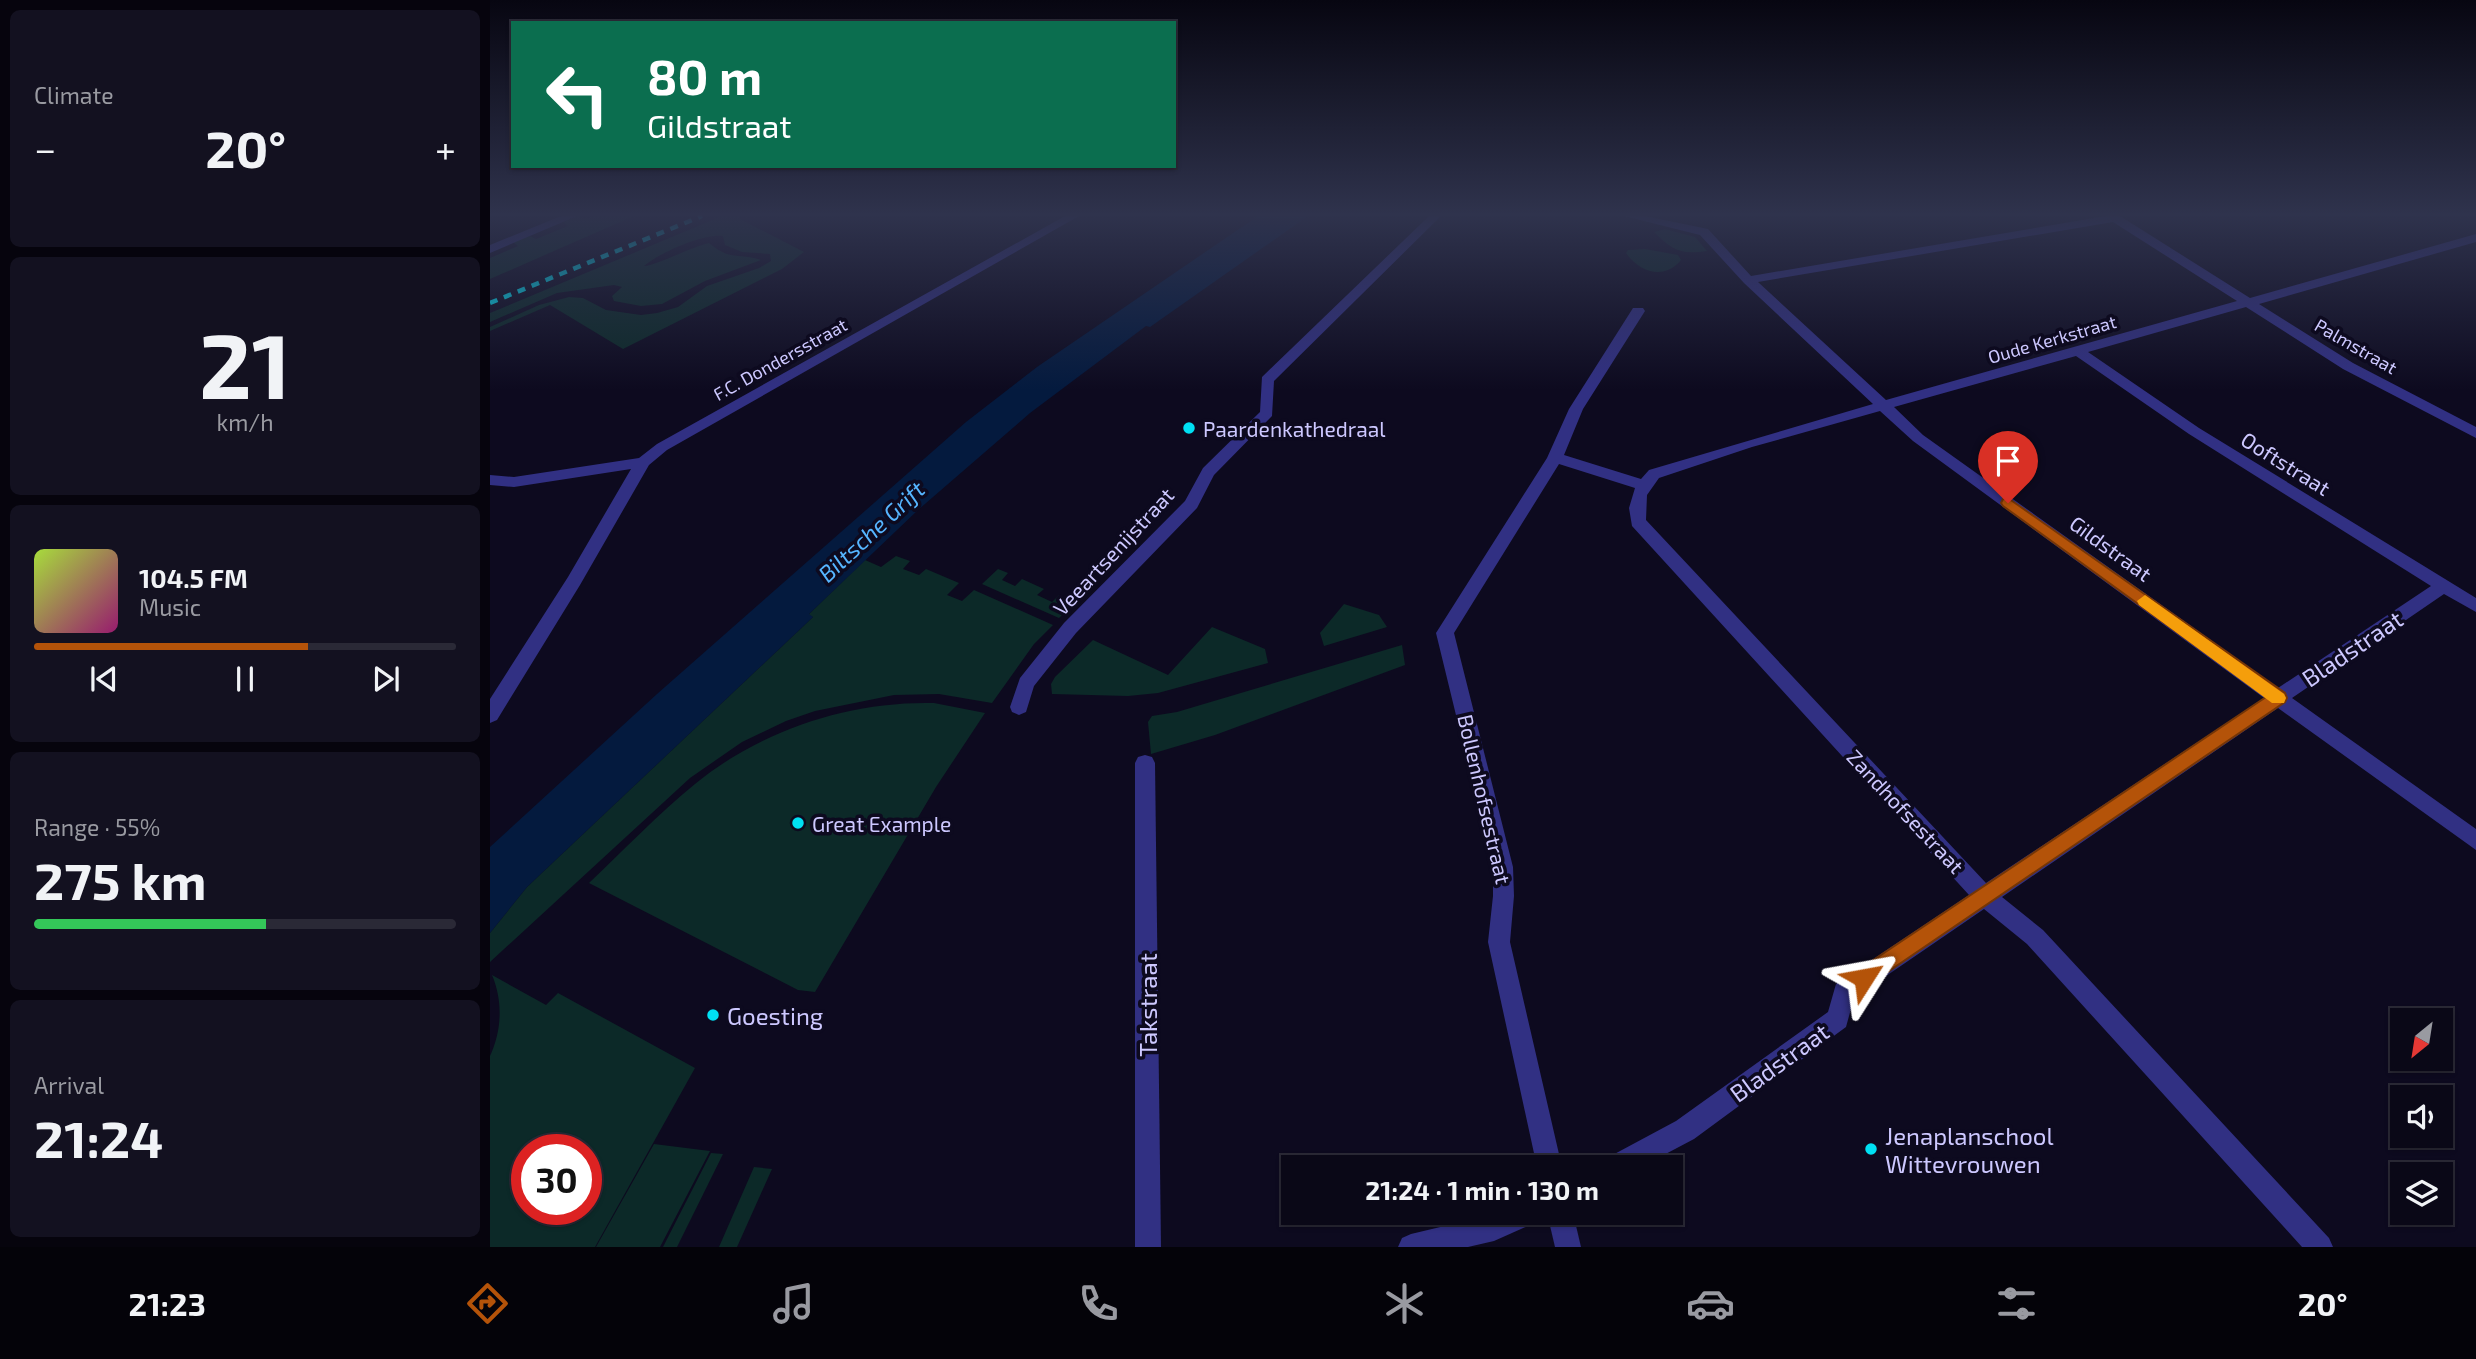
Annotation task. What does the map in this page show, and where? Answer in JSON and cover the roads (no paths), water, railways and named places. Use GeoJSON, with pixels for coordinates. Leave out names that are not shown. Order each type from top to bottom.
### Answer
{"type":"FeatureCollection","features":[{"type":"Feature","properties":{"kind":"street","name":"F.C. Dondersstraat"},"geometry":{"type":"LineString","coordinates":[[490,480],[513,482],[643,462],[662,447],[969,274]]}},
{"type":"Feature","properties":{"kind":"street","name":"Veeartsenijstraat"},"geometry":{"type":"LineString","coordinates":[[1019,707],[1026,683],[1070,628],[1180,517],[1191,504],[1208,472],[1266,413],[1267,380],[1375,274]]}},
{"type":"Feature","properties":{"kind":"street","name":"Gildstraat"},"geometry":{"type":"LineString","coordinates":[[1743,274],[1918,438],[2476,841]]}},
{"type":"Feature","properties":{"kind":"street"},"geometry":{"type":"LineString","coordinates":[[1748,280],[1782,274]]}},
{"type":"Feature","properties":{"kind":"street","name":"Palmstraat"},"geometry":{"type":"LineString","coordinates":[[2202,274],[2348,366],[2476,433]]}},
{"type":"Feature","properties":{"kind":"street","name":"Oude Kerkstraat"},"geometry":{"type":"LineString","coordinates":[[1643,485],[1654,474],[1681,465],[2351,274]]}},
{"type":"Feature","properties":{"kind":"street","name":"Bollenhofsestraat"},"geometry":{"type":"LineString","coordinates":[[1546,1155],[1499,942],[1500,920],[1507,893],[1503,867],[1445,633],[1555,458],[1576,410],[1638,311]]}},
{"type":"Feature","properties":{"kind":"street","name":"Ooftstraat"},"geometry":{"type":"LineString","coordinates":[[2078,351],[2194,430],[2476,606]]}},
{"type":"Feature","properties":{"kind":"street"},"geometry":{"type":"LineString","coordinates":[[1555,458],[1643,485]]}},
{"type":"Feature","properties":{"kind":"street"},"geometry":{"type":"LineString","coordinates":[[490,715],[574,581],[643,462]]}},
{"type":"Feature","properties":{"kind":"street","name":"Zandhofsestraat"},"geometry":{"type":"LineString","coordinates":[[1643,485],[1636,505],[1638,522],[1985,897],[2035,937],[2319,1247]]}},
{"type":"Feature","properties":{"kind":"street","name":"Bladstraat"},"geometry":{"type":"LineString","coordinates":[[1638,1155],[1685,1130],[1839,1019],[1844,992],[2443,586]]}},
{"type":"Feature","properties":{"kind":"street","name":"Takstraat"},"geometry":{"type":"LineString","coordinates":[[1145,763],[1148,1247]]}},
{"type":"Feature","properties":{"kind":"street"},"geometry":{"type":"LineString","coordinates":[[1411,1247],[1501,1225]]}},
{"type":"Feature","properties":{"kind":"street"},"geometry":{"type":"LineString","coordinates":[[1563,1225],[1568,1247]]}},
{"type":"Feature","properties":{"kind":"water","name":"Biltsche Grift"},"geometry":{"type":"Polygon","coordinates":[[[1173,274],[1225,274],[1150,327],[1146,326],[1030,413],[918,510],[809,614],[813,617],[527,887],[490,933],[490,847],[657,694],[966,422],[1037,367],[1173,274]]]}},
{"type":"Feature","properties":{"kind":"railway"},"geometry":{"type":"LineString","coordinates":[[490,303],[560,274]]}},
{"type":"Feature","properties":{"kind":"place","name":"Paardenkathedraal"},"geometry":{"type":"Point","coordinates":[1189,428]}},
{"type":"Feature","properties":{"kind":"place","name":"Great Example"},"geometry":{"type":"Point","coordinates":[798,823]}},
{"type":"Feature","properties":{"kind":"place","name":"Goesting"},"geometry":{"type":"Point","coordinates":[713,1015]}},
{"type":"Feature","properties":{"kind":"place","name":"Jenaplanschool Wittevrouwen"},"geometry":{"type":"Point","coordinates":[1871,1149]}}]}
